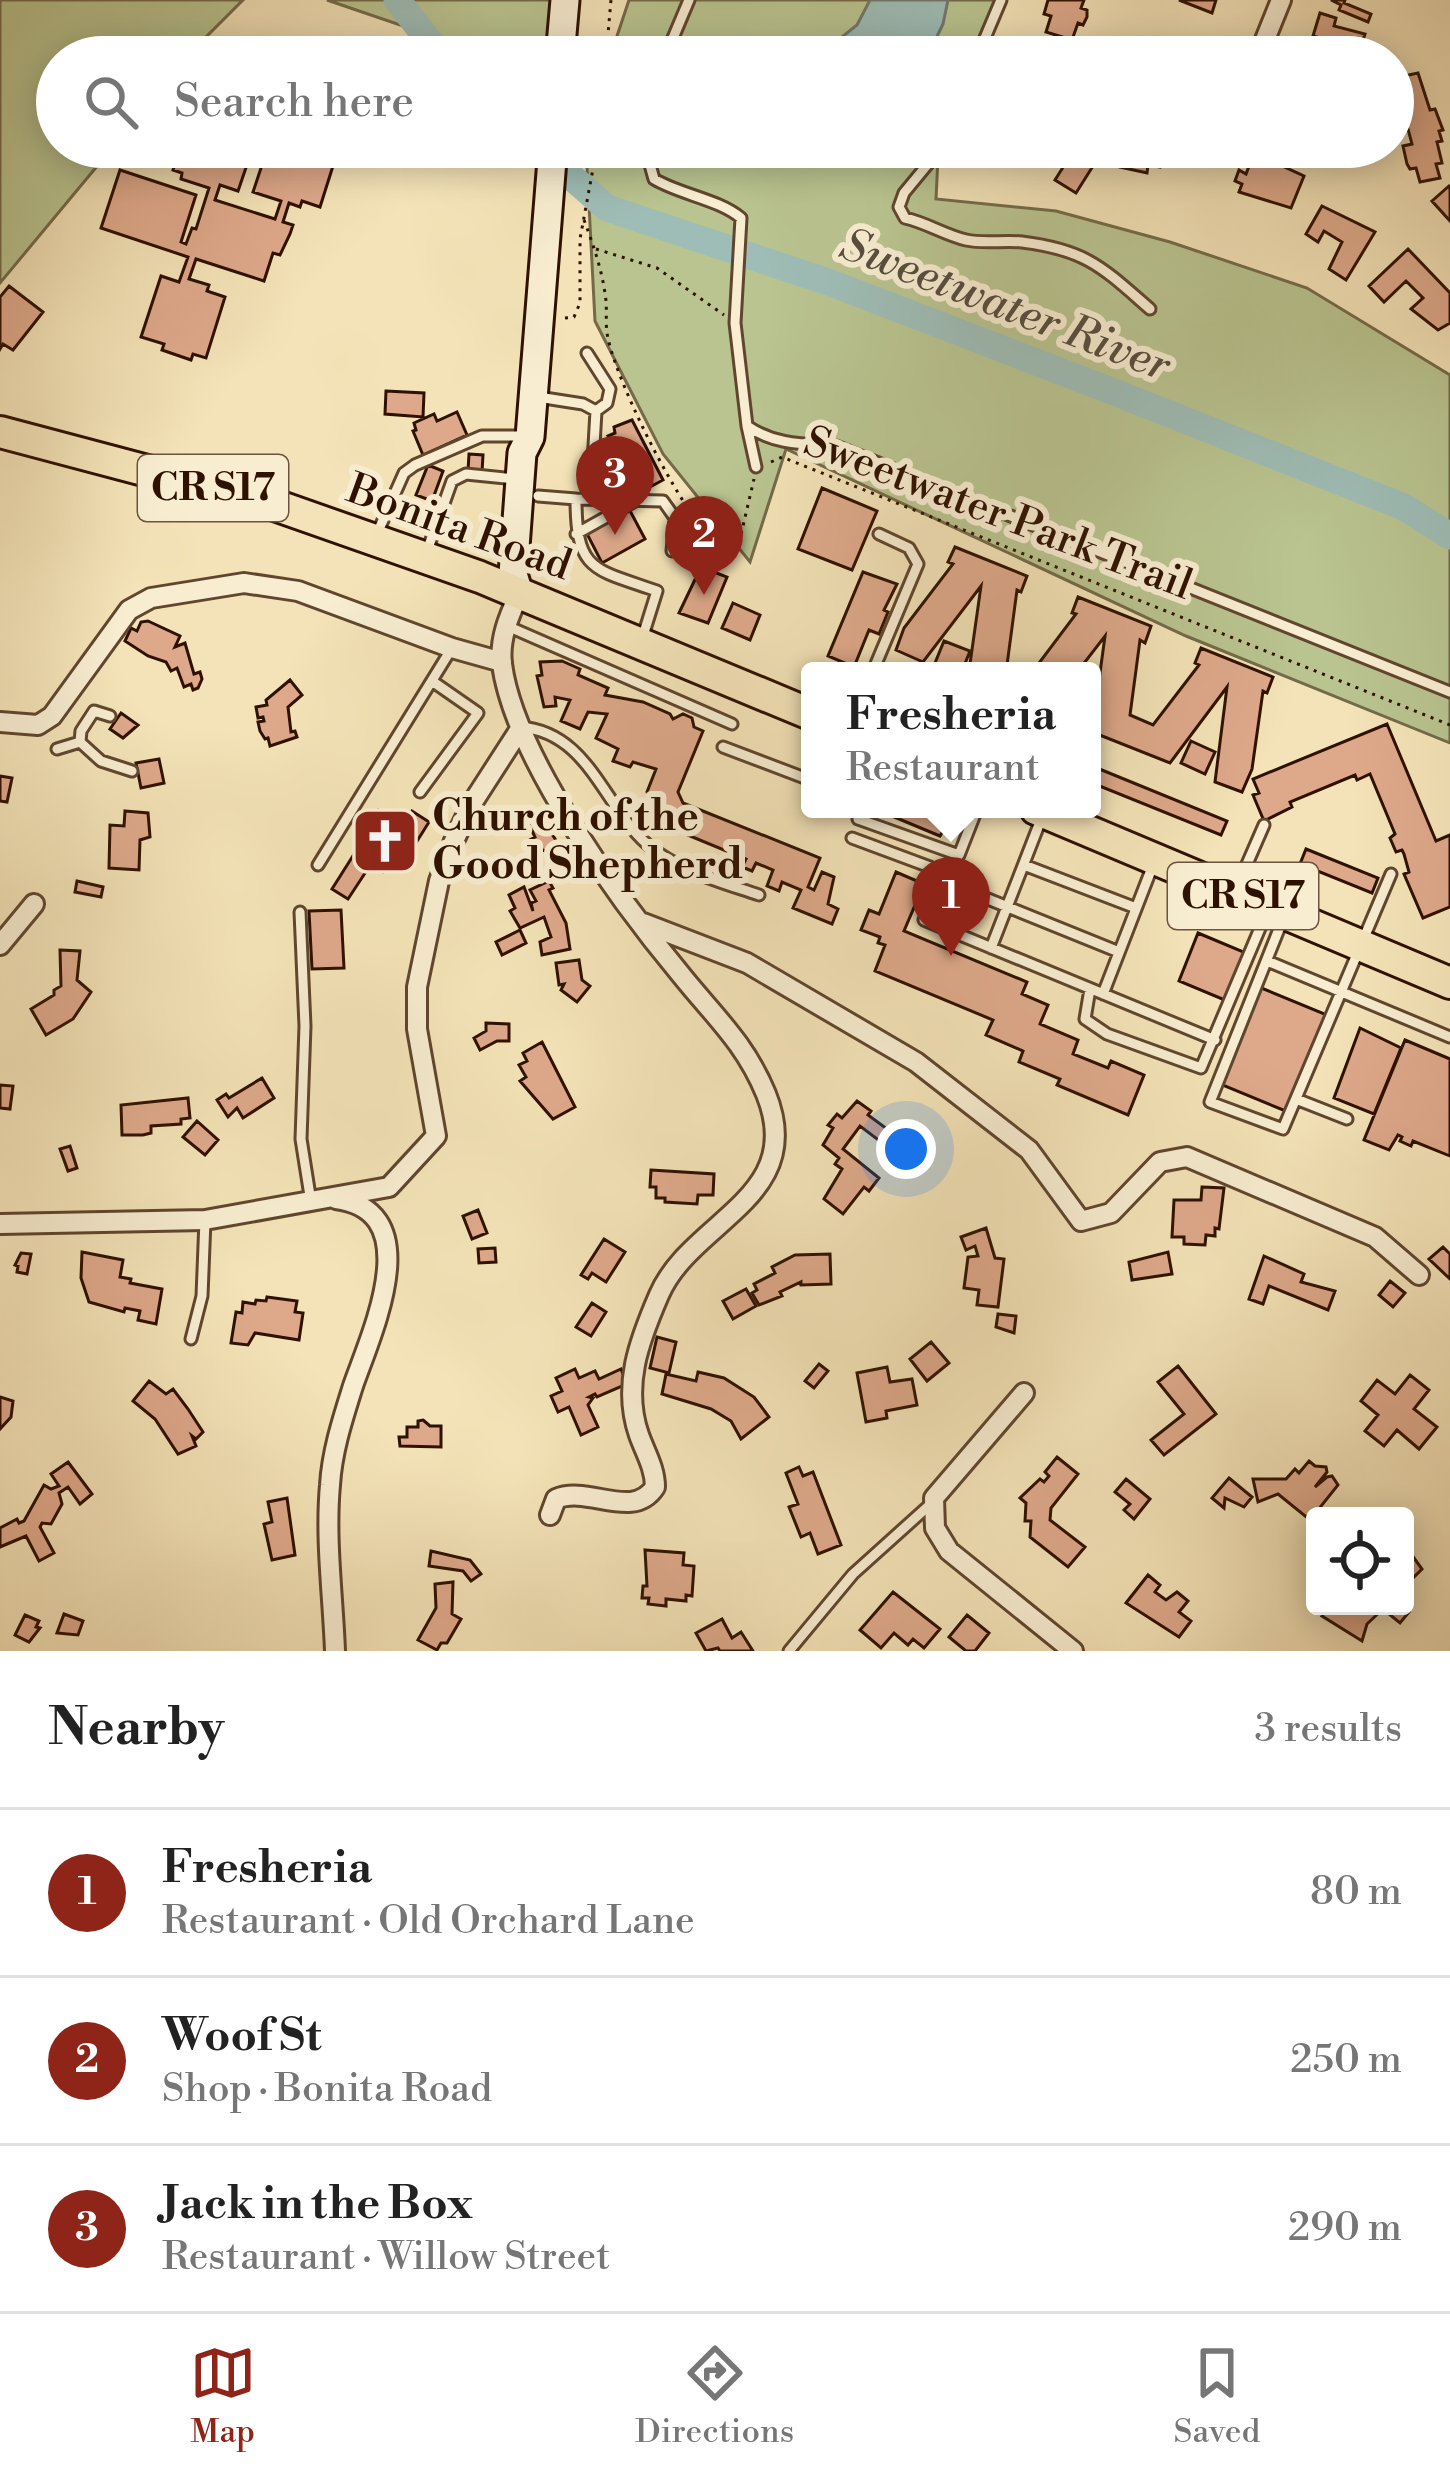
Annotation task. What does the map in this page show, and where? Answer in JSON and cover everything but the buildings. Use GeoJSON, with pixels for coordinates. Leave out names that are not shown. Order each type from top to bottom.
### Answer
{"type":"FeatureCollection","features":[{"type":"Feature","properties":{"kind":"main road"},"geometry":{"type":"LineString","coordinates":[[562,36],[565,0]]}},
{"type":"Feature","properties":{"kind":"main road"},"geometry":{"type":"LineString","coordinates":[[519,594],[513,574],[530,488],[522,453],[530,436],[551,168]]}},
{"type":"Feature","properties":{"kind":"main road","name":"Bonita Road"},"geometry":{"type":"LineString","coordinates":[[0,432],[272,504],[519,594],[801,710]]}},
{"type":"Feature","properties":{"kind":"main road","name":"CR S17"},"geometry":{"type":"LineString","coordinates":[[1057,818],[1445,976]]}},
{"type":"Feature","properties":{"kind":"street"},"geometry":{"type":"LineString","coordinates":[[1266,36],[1280,0]]}},
{"type":"Feature","properties":{"kind":"street"},"geometry":{"type":"LineString","coordinates":[[0,722],[38,725],[46,720],[129,610],[151,598],[244,583],[298,591],[502,662]]}},
{"type":"Feature","properties":{"kind":"street"},"geometry":{"type":"LineString","coordinates":[[519,594],[506,625],[502,662],[520,728],[593,857],[682,976],[730,1029],[764,1090],[774,1119],[772,1157],[752,1195],[680,1263],[661,1290],[631,1373],[638,1433],[655,1479],[648,1497],[632,1503],[590,1494],[566,1495],[556,1499],[550,1515]]}},
{"type":"Feature","properties":{"kind":"street"},"geometry":{"type":"LineString","coordinates":[[0,1224],[205,1220],[389,1187],[436,1136],[417,1029],[416,987],[440,880],[471,805],[520,728]]}},
{"type":"Feature","properties":{"kind":"street"},"geometry":{"type":"LineString","coordinates":[[0,945],[34,904]]}},
{"type":"Feature","properties":{"kind":"street"},"geometry":{"type":"LineString","coordinates":[[643,923],[747,963],[916,1062],[1030,1150],[1081,1221],[1111,1214],[1160,1162],[1187,1157],[1375,1237],[1419,1275]]}},
{"type":"Feature","properties":{"kind":"street"},"geometry":{"type":"LineString","coordinates":[[332,1198],[353,1201],[377,1218],[387,1246],[380,1317],[340,1429],[330,1483],[335,1651]]}},
{"type":"Feature","properties":{"kind":"street"},"geometry":{"type":"LineString","coordinates":[[1024,1393],[945,1481],[934,1501],[935,1528],[949,1550],[1073,1651]]}},
{"type":"Feature","properties":{"kind":"lane"},"geometry":{"type":"LineString","coordinates":[[674,36],[689,0]]}},
{"type":"Feature","properties":{"kind":"lane"},"geometry":{"type":"LineString","coordinates":[[986,36],[1001,0]]}},
{"type":"Feature","properties":{"kind":"lane"},"geometry":{"type":"LineString","coordinates":[[652,168],[655,178],[678,193],[741,218],[735,323],[746,426],[756,467]]}},
{"type":"Feature","properties":{"kind":"lane"},"geometry":{"type":"LineString","coordinates":[[925,168],[904,193],[899,207],[905,218],[966,240],[1038,244],[1081,256],[1114,275],[1150,309]]}},
{"type":"Feature","properties":{"kind":"lane"},"geometry":{"type":"LineString","coordinates":[[587,352],[610,389],[607,404],[596,411]]}},
{"type":"Feature","properties":{"kind":"lane"},"geometry":{"type":"LineString","coordinates":[[532,396],[583,404],[596,411]]}},
{"type":"Feature","properties":{"kind":"lane"},"geometry":{"type":"LineString","coordinates":[[592,480],[596,411]]}},
{"type":"Feature","properties":{"kind":"lane"},"geometry":{"type":"LineString","coordinates":[[746,426],[765,438],[786,443],[836,446],[1450,692]]}},
{"type":"Feature","properties":{"kind":"lane"},"geometry":{"type":"LineString","coordinates":[[374,540],[404,473],[425,459],[482,436],[530,436]]}},
{"type":"Feature","properties":{"kind":"lane"},"geometry":{"type":"LineString","coordinates":[[448,453],[458,478]]}},
{"type":"Feature","properties":{"kind":"lane"},"geometry":{"type":"LineString","coordinates":[[424,558],[446,494],[466,474],[576,499],[663,501],[676,530],[671,551]]}},
{"type":"Feature","properties":{"kind":"lane"},"geometry":{"type":"LineString","coordinates":[[576,499],[576,534],[586,561],[657,591],[641,643]]}},
{"type":"Feature","properties":{"kind":"lane"},"geometry":{"type":"LineString","coordinates":[[576,534],[635,501]]}},
{"type":"Feature","properties":{"kind":"lane"},"geometry":{"type":"LineString","coordinates":[[877,662],[918,565],[909,548],[880,534]]}},
{"type":"Feature","properties":{"kind":"lane"},"geometry":{"type":"LineString","coordinates":[[506,625],[732,724]]}},
{"type":"Feature","properties":{"kind":"lane"},"geometry":{"type":"LineString","coordinates":[[318,865],[452,648]]}},
{"type":"Feature","properties":{"kind":"lane"},"geometry":{"type":"LineString","coordinates":[[420,791],[478,713],[432,680]]}},
{"type":"Feature","properties":{"kind":"lane"},"geometry":{"type":"LineString","coordinates":[[80,742],[89,716],[99,711],[110,716]]}},
{"type":"Feature","properties":{"kind":"lane"},"geometry":{"type":"LineString","coordinates":[[520,728],[538,728],[590,766],[636,832],[663,856],[759,895]]}},
{"type":"Feature","properties":{"kind":"lane"},"geometry":{"type":"LineString","coordinates":[[57,749],[80,742]]}},
{"type":"Feature","properties":{"kind":"lane"},"geometry":{"type":"LineString","coordinates":[[80,742],[101,761],[132,771]]}},
{"type":"Feature","properties":{"kind":"lane"},"geometry":{"type":"LineString","coordinates":[[723,747],[801,777]]}},
{"type":"Feature","properties":{"kind":"lane"},"geometry":{"type":"LineString","coordinates":[[858,819],[959,855],[973,818]]}},
{"type":"Feature","properties":{"kind":"lane"},"geometry":{"type":"LineString","coordinates":[[991,948],[1038,818]]}},
{"type":"Feature","properties":{"kind":"lane"},"geometry":{"type":"LineString","coordinates":[[1234,892],[1264,825]]}},
{"type":"Feature","properties":{"kind":"lane"},"geometry":{"type":"LineString","coordinates":[[852,838],[930,867],[941,880],[1119,952]]}},
{"type":"Feature","properties":{"kind":"lane"},"geometry":{"type":"LineString","coordinates":[[1103,994],[1155,859]]}},
{"type":"Feature","properties":{"kind":"lane"},"geometry":{"type":"LineString","coordinates":[[1024,865],[1136,908]]}},
{"type":"Feature","properties":{"kind":"lane"},"geometry":{"type":"LineString","coordinates":[[1277,910],[1267,961],[1210,1102],[1282,1129],[1391,874]]}},
{"type":"Feature","properties":{"kind":"lane"},"geometry":{"type":"LineString","coordinates":[[941,880],[924,920],[1215,1040]]}},
{"type":"Feature","properties":{"kind":"lane"},"geometry":{"type":"LineString","coordinates":[[1090,989],[1085,1019],[1107,1034],[1202,1068],[1277,910]]}},
{"type":"Feature","properties":{"kind":"lane"},"geometry":{"type":"LineString","coordinates":[[300,912],[305,1026],[302,1139],[311,1202]]}},
{"type":"Feature","properties":{"kind":"lane"},"geometry":{"type":"LineString","coordinates":[[1267,961],[1450,1037]]}},
{"type":"Feature","properties":{"kind":"lane"},"geometry":{"type":"LineString","coordinates":[[1296,1099],[1347,1119]]}},
{"type":"Feature","properties":{"kind":"lane"},"geometry":{"type":"LineString","coordinates":[[191,1339],[202,1296],[205,1220]]}},
{"type":"Feature","properties":{"kind":"lane"},"geometry":{"type":"LineString","coordinates":[[789,1651],[853,1574],[934,1501]]}},
{"type":"Feature","properties":{"kind":"path"},"geometry":{"type":"LineString","coordinates":[[608,36],[611,0]]}},
{"type":"Feature","properties":{"kind":"path","name":"Sweetwater Park Trail"},"geometry":{"type":"LineString","coordinates":[[565,318],[574,316],[580,303],[584,220],[593,168]]}},
{"type":"Feature","properties":{"kind":"path","name":"Sweetwater Park Trail"},"geometry":{"type":"LineString","coordinates":[[584,220],[620,377],[705,536],[728,554],[740,542],[756,467],[782,458],[1450,725]]}},
{"type":"Feature","properties":{"kind":"path"},"geometry":{"type":"LineString","coordinates":[[594,249],[657,268],[735,323]]}},
{"type":"Feature","properties":{"kind":"green space"},"geometry":{"type":"Polygon","coordinates":[[[0,0],[243,0],[207,36],[36,36],[36,168],[96,168],[0,283],[0,0]]]}},
{"type":"Feature","properties":{"kind":"green space"},"geometry":{"type":"Polygon","coordinates":[[[327,0],[565,0],[562,36],[432,36],[327,0]]]}},
{"type":"Feature","properties":{"kind":"green space"},"geometry":{"type":"Polygon","coordinates":[[[629,0],[1005,0],[990,36],[617,36],[629,0]]]}},
{"type":"Feature","properties":{"kind":"green space"},"geometry":{"type":"Polygon","coordinates":[[[587,168],[938,168],[936,199],[1056,211],[1170,242],[1307,288],[1450,375],[1450,743],[1186,636],[786,449],[750,562],[663,454],[595,321],[587,168]]]}},
{"type":"Feature","properties":{"kind":"water"},"geometry":{"type":"Polygon","coordinates":[[[870,0],[948,0],[937,36],[843,36],[857,25],[870,0]]]}},
{"type":"Feature","properties":{"kind":"water"},"geometry":{"type":"Polygon","coordinates":[[[602,213],[819,284],[816,288],[600,217],[602,213]]]}},
{"type":"Feature","properties":{"kind":"waterway","name":"Sweetwater River"},"geometry":{"type":"LineString","coordinates":[[397,0],[425,36]]}},
{"type":"Feature","properties":{"kind":"waterway","name":"Sweetwater River"},"geometry":{"type":"LineString","coordinates":[[561,168],[607,208],[831,283],[1109,390],[1404,507],[1450,536]]}},
{"type":"Feature","properties":{"kind":"place","name":"Jack in the Box"},"geometry":{"type":"Point","coordinates":[615,535]}},
{"type":"Feature","properties":{"kind":"place","name":"Woof St"},"geometry":{"type":"Point","coordinates":[704,595]}},
{"type":"Feature","properties":{"kind":"place","name":"Church of the Good Shepherd"},"geometry":{"type":"Point","coordinates":[385,841]}},
{"type":"Feature","properties":{"kind":"place","name":"Fresheria"},"geometry":{"type":"Point","coordinates":[951,956]}}]}
